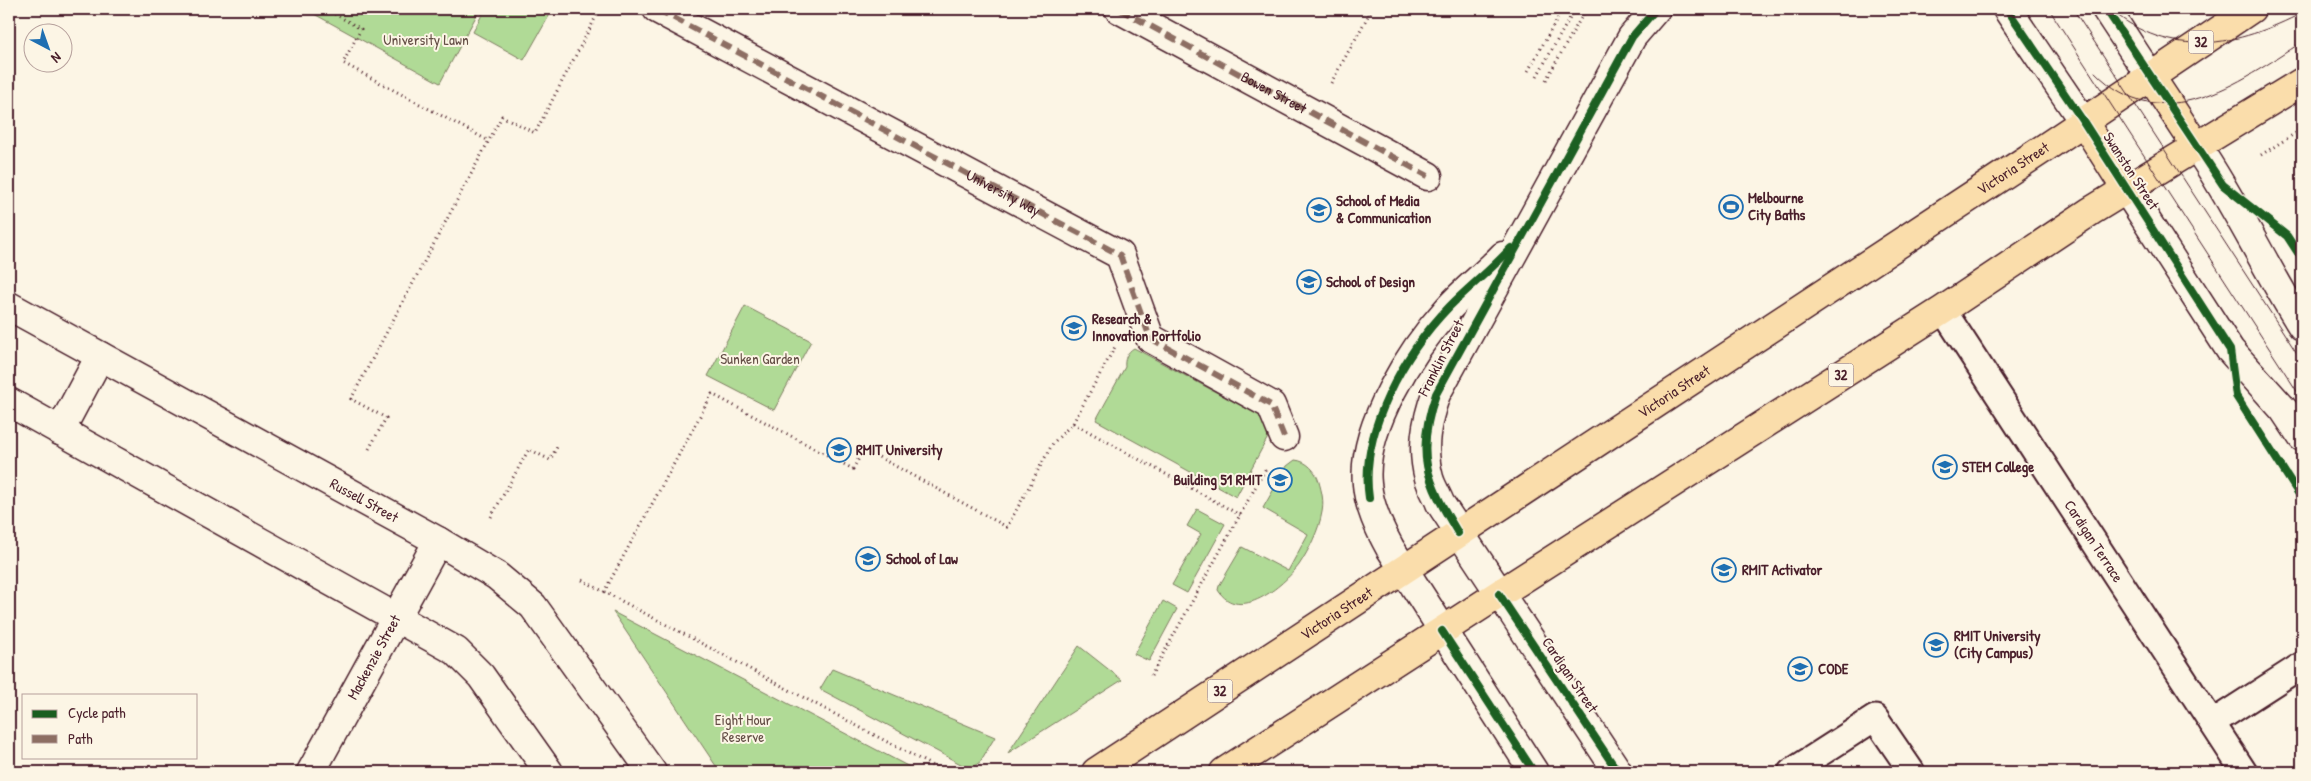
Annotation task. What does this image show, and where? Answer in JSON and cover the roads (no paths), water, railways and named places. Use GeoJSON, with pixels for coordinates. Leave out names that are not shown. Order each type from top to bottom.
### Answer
{"type":"FeatureCollection","features":[{"type":"Feature","properties":{"kind":"main road","name":"Victoria Street"},"geometry":{"type":"LineString","coordinates":[[1096,772],[2252,9]]}},
{"type":"Feature","properties":{"kind":"main road"},"geometry":{"type":"LineString","coordinates":[[2150,76],[2197,147]]}},
{"type":"Feature","properties":{"kind":"main road","name":"32"},"geometry":{"type":"LineString","coordinates":[[1224,772],[1498,594],[1943,310],[2126,190],[2302,82]]}},
{"type":"Feature","properties":{"kind":"main road","name":"Swanston Street"},"geometry":{"type":"LineString","coordinates":[[2083,121],[2126,190]]}},
{"type":"Feature","properties":{"kind":"street","name":"University Way"},"geometry":{"type":"LineString","coordinates":[[657,9],[1120,255],[1150,338],[1271,405],[1284,437]]}},
{"type":"Feature","properties":{"kind":"street","name":"Bowen Street"},"geometry":{"type":"LineString","coordinates":[[1119,9],[1428,176]]}},
{"type":"Feature","properties":{"kind":"street","name":"Franklin Street"},"geometry":{"type":"LineString","coordinates":[[1458,533],[1429,480],[1424,438],[1428,416],[1436,394],[1632,37],[1656,9]]}},
{"type":"Feature","properties":{"kind":"street","name":"Swanston Street"},"geometry":{"type":"LineString","coordinates":[[2007,9],[2083,121]]}},
{"type":"Feature","properties":{"kind":"street"},"geometry":{"type":"LineString","coordinates":[[2106,9],[2150,76]]}},
{"type":"Feature","properties":{"kind":"street"},"geometry":{"type":"LineString","coordinates":[[2197,147],[2223,185],[2267,269],[2302,326]]}},
{"type":"Feature","properties":{"kind":"street","name":"Swanston Street"},"geometry":{"type":"LineString","coordinates":[[2126,190],[2230,350],[2284,410],[2302,437]]}},
{"type":"Feature","properties":{"kind":"street","name":"Franklin Street"},"geometry":{"type":"LineString","coordinates":[[1403,570],[1380,530],[1369,498],[1366,482],[1368,458],[1376,424],[1400,376],[1422,340],[1449,307],[1494,265],[1526,231]]}},
{"type":"Feature","properties":{"kind":"street","name":"Russell Street"},"geometry":{"type":"LineString","coordinates":[[9,306],[438,541],[497,576],[533,606],[652,772]]}},
{"type":"Feature","properties":{"kind":"street"},"geometry":{"type":"LineString","coordinates":[[60,431],[100,356]]}},
{"type":"Feature","properties":{"kind":"street"},"geometry":{"type":"LineString","coordinates":[[9,402],[456,651],[481,676],[549,772]]}},
{"type":"Feature","properties":{"kind":"street","name":"Cardigan Street"},"geometry":{"type":"LineString","coordinates":[[1458,533],[1618,772]]}},
{"type":"Feature","properties":{"kind":"street","name":"Mackenzie Street"},"geometry":{"type":"LineString","coordinates":[[311,772],[438,541]]}},
{"type":"Feature","properties":{"kind":"street"},"geometry":{"type":"LineString","coordinates":[[1403,570],[1534,772]]}},
{"type":"Feature","properties":{"kind":"lane","name":"Cardigan Terrace"},"geometry":{"type":"LineString","coordinates":[[1943,310],[2244,772]]}},
{"type":"Feature","properties":{"kind":"lane"},"geometry":{"type":"LineString","coordinates":[[2212,723],[2302,665]]}},
{"type":"Feature","properties":{"kind":"lane"},"geometry":{"type":"LineString","coordinates":[[1791,772],[1875,718],[1912,772]]}},
{"type":"Feature","properties":{"kind":"tram line"},"geometry":{"type":"LineString","coordinates":[[2049,9],[2302,399]]}},
{"type":"Feature","properties":{"kind":"tram line"},"geometry":{"type":"LineString","coordinates":[[2073,9],[2302,361]]}},
{"type":"Feature","properties":{"kind":"tram line"},"geometry":{"type":"LineString","coordinates":[[2110,9],[2133,25],[2156,36],[2180,42],[2204,43],[2229,40],[2253,34],[2302,13]]}},
{"type":"Feature","properties":{"kind":"tram line"},"geometry":{"type":"LineString","coordinates":[[2095,72],[2120,92],[2146,102],[2173,103],[2200,98],[2226,87],[2252,74],[2302,42]]}},
{"type":"Feature","properties":{"kind":"place","name":"Melbourne City Baths"},"geometry":{"type":"Point","coordinates":[1731,207]}},
{"type":"Feature","properties":{"kind":"place","name":"School of Media & Communication"},"geometry":{"type":"Point","coordinates":[1319,210]}},
{"type":"Feature","properties":{"kind":"place","name":"School of Design"},"geometry":{"type":"Point","coordinates":[1309,282]}},
{"type":"Feature","properties":{"kind":"place","name":"Research & Innovation Portfolio"},"geometry":{"type":"Point","coordinates":[1074,328]}},
{"type":"Feature","properties":{"kind":"place","name":"RMIT University"},"geometry":{"type":"Point","coordinates":[839,450]}},
{"type":"Feature","properties":{"kind":"place","name":"STEM College"},"geometry":{"type":"Point","coordinates":[1945,467]}},
{"type":"Feature","properties":{"kind":"place","name":"Building 51 RMIT"},"geometry":{"type":"Point","coordinates":[1280,480]}},
{"type":"Feature","properties":{"kind":"place","name":"School of Law"},"geometry":{"type":"Point","coordinates":[868,559]}},
{"type":"Feature","properties":{"kind":"place","name":"RMIT Activator"},"geometry":{"type":"Point","coordinates":[1724,570]}},
{"type":"Feature","properties":{"kind":"place","name":"RMIT University (City Campus)"},"geometry":{"type":"Point","coordinates":[1936,645]}},
{"type":"Feature","properties":{"kind":"place","name":"CODE"},"geometry":{"type":"Point","coordinates":[1800,669]}},
{"type":"Feature","properties":{"kind":"park label","name":"University Lawn"},"geometry":{"type":"Point","coordinates":[426,40]}},
{"type":"Feature","properties":{"kind":"park label","name":"Sunken Garden"},"geometry":{"type":"Point","coordinates":[760,359]}},
{"type":"Feature","properties":{"kind":"park label","name":"Eight Hour Reserve"},"geometry":{"type":"Point","coordinates":[743,728]}}]}
